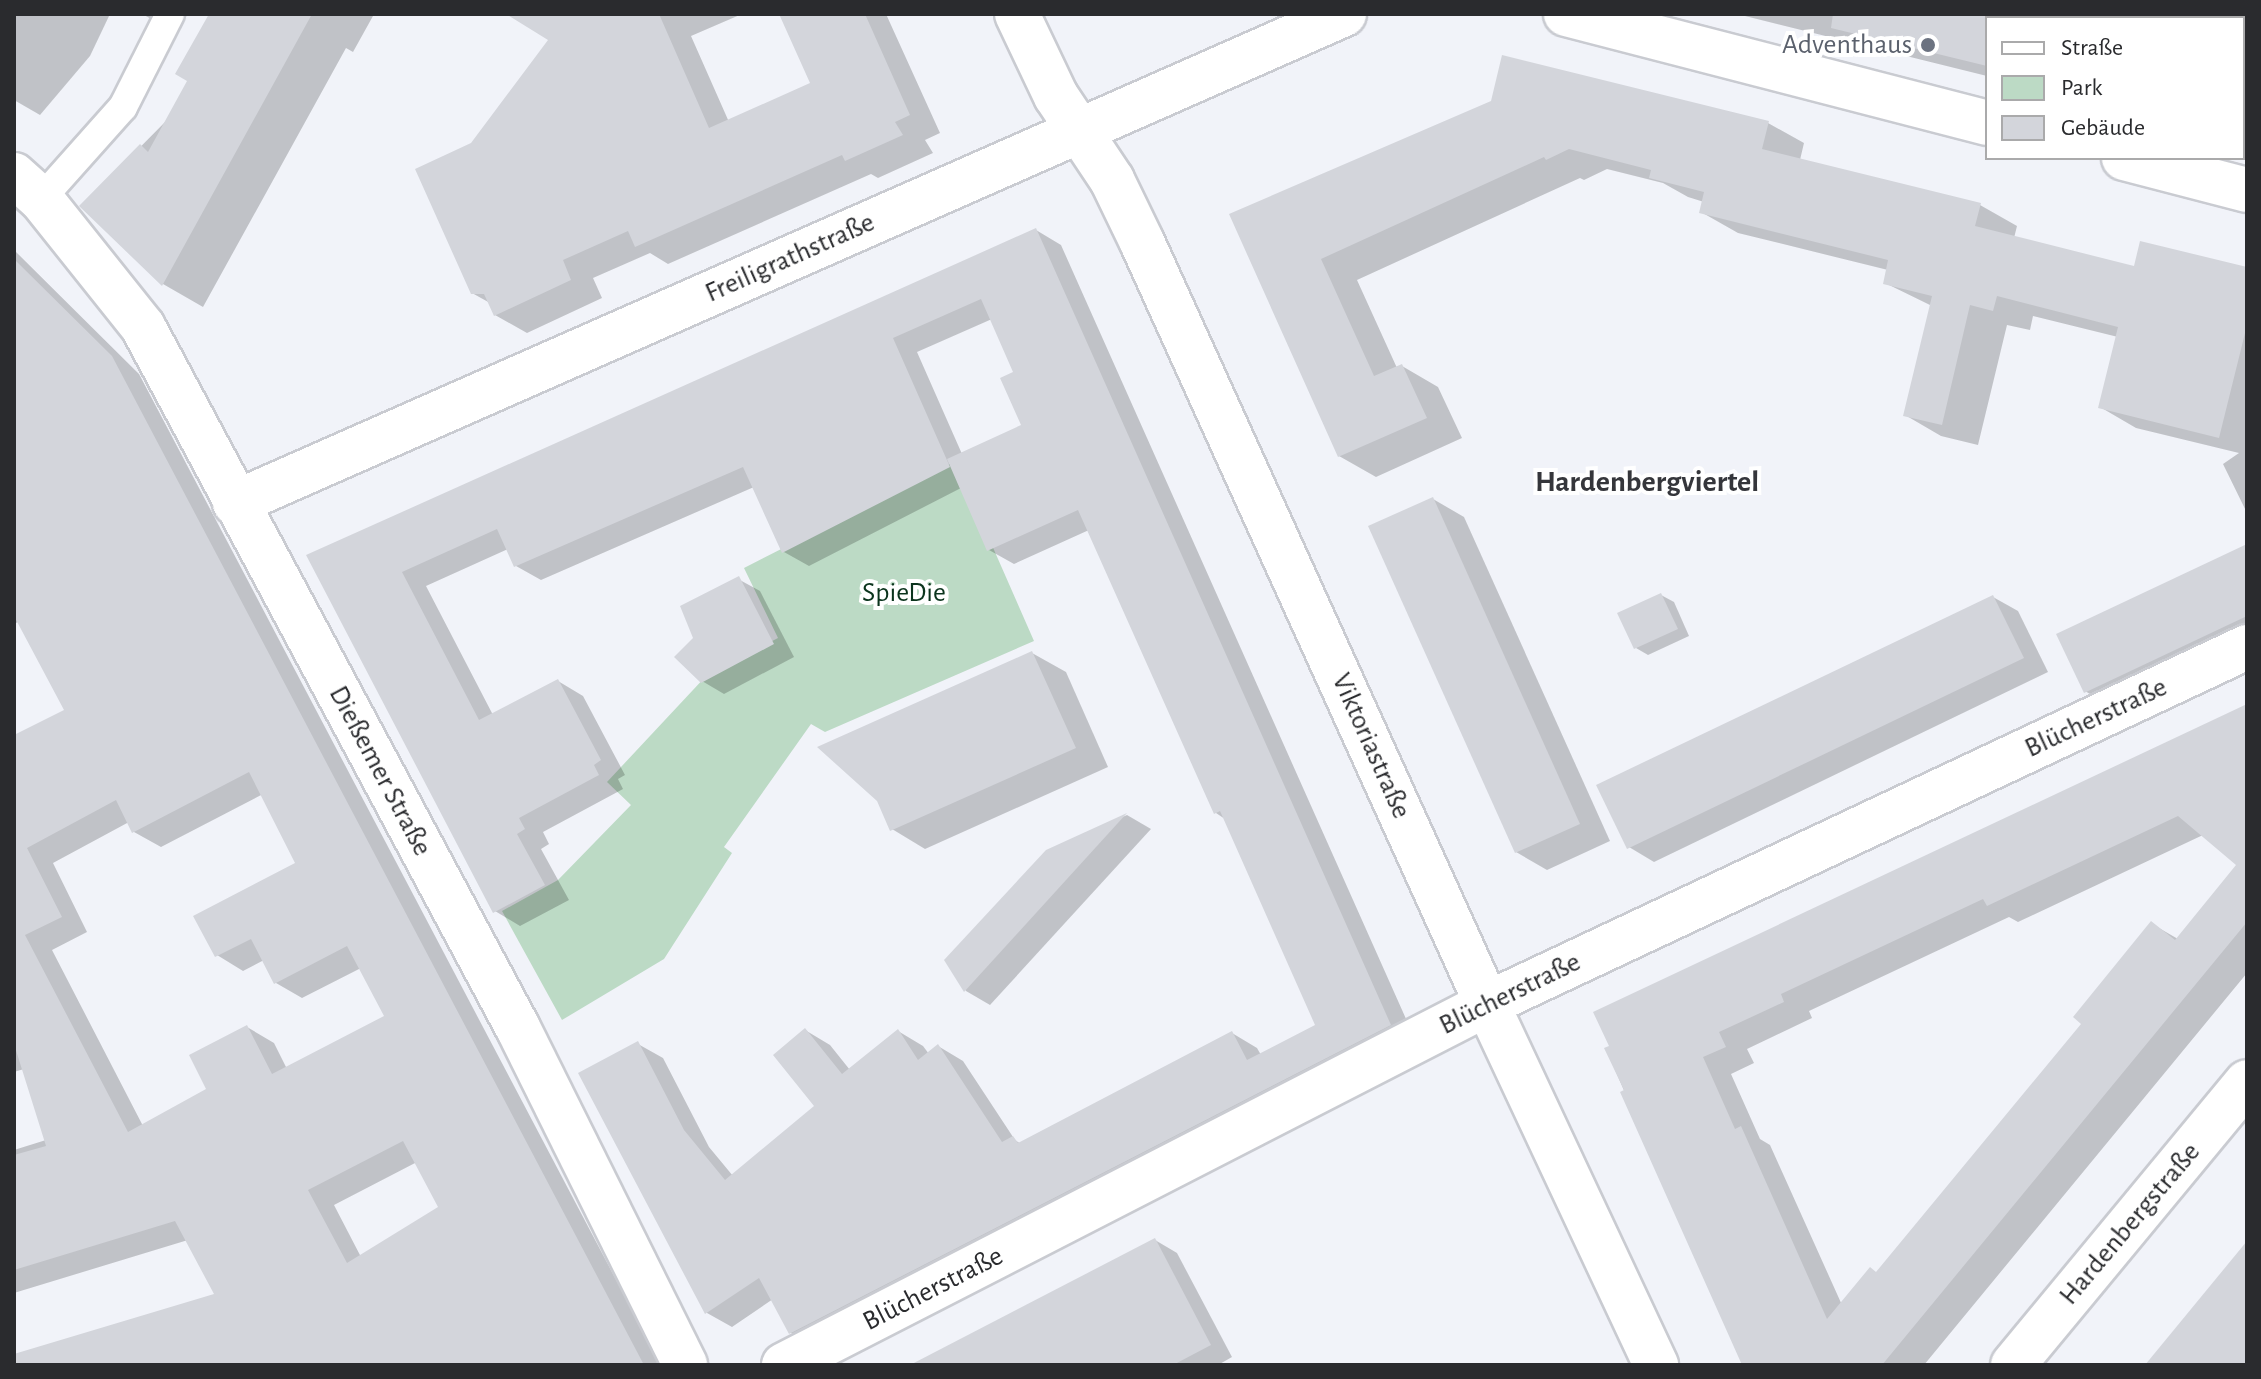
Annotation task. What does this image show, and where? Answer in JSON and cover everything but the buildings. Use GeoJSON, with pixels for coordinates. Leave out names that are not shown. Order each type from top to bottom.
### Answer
{"type":"FeatureCollection","features":[{"type":"Feature","properties":{"kind":"street","name":"Viktoriastraße"},"geometry":{"type":"LineString","coordinates":[[1017,14],[1056,96],[1112,180],[1142,242],[1487,1004],[1656,1365]]}},
{"type":"Feature","properties":{"kind":"street","name":"Freiligrathstraße"},"geometry":{"type":"LineString","coordinates":[[235,503],[1344,14]]}},
{"type":"Feature","properties":{"kind":"street"},"geometry":{"type":"LineString","coordinates":[[1566,14],[1985,122]]}},
{"type":"Feature","properties":{"kind":"street"},"geometry":{"type":"LineString","coordinates":[[2132,160],[2247,190]]}},
{"type":"Feature","properties":{"kind":"street","name":"Dießemer Straße"},"geometry":{"type":"LineString","coordinates":[[27,187],[143,327],[518,1028],[685,1365]]}},
{"type":"Feature","properties":{"kind":"street","name":"Blücherstraße"},"geometry":{"type":"LineString","coordinates":[[784,1365],[1487,1004],[2247,647]]}},
{"type":"Feature","properties":{"kind":"street","name":"Hardenbergstraße"},"geometry":{"type":"LineString","coordinates":[[2013,1365],[2247,1082]]}},
{"type":"Feature","properties":{"kind":"lane","name":"Dießemer Straße"},"geometry":{"type":"LineString","coordinates":[[27,187],[123,107],[170,14]]}},
{"type":"Feature","properties":{"kind":"green space","name":"SpieDie"},"geometry":{"type":"Polygon","coordinates":[[[955,461],[1034,641],[825,732],[811,724],[724,847],[732,853],[664,959],[562,1020],[502,911],[558,880],[631,805],[607,782],[707,675],[778,638],[744,568],[955,461]]]}},
{"type":"Feature","properties":{"kind":"place","name":"Adventhaus"},"geometry":{"type":"Point","coordinates":[1928,45]}},
{"type":"Feature","properties":{"kind":"district","name":"Hardenbergviertel"},"geometry":{"type":"Point","coordinates":[1647,482]}}]}
